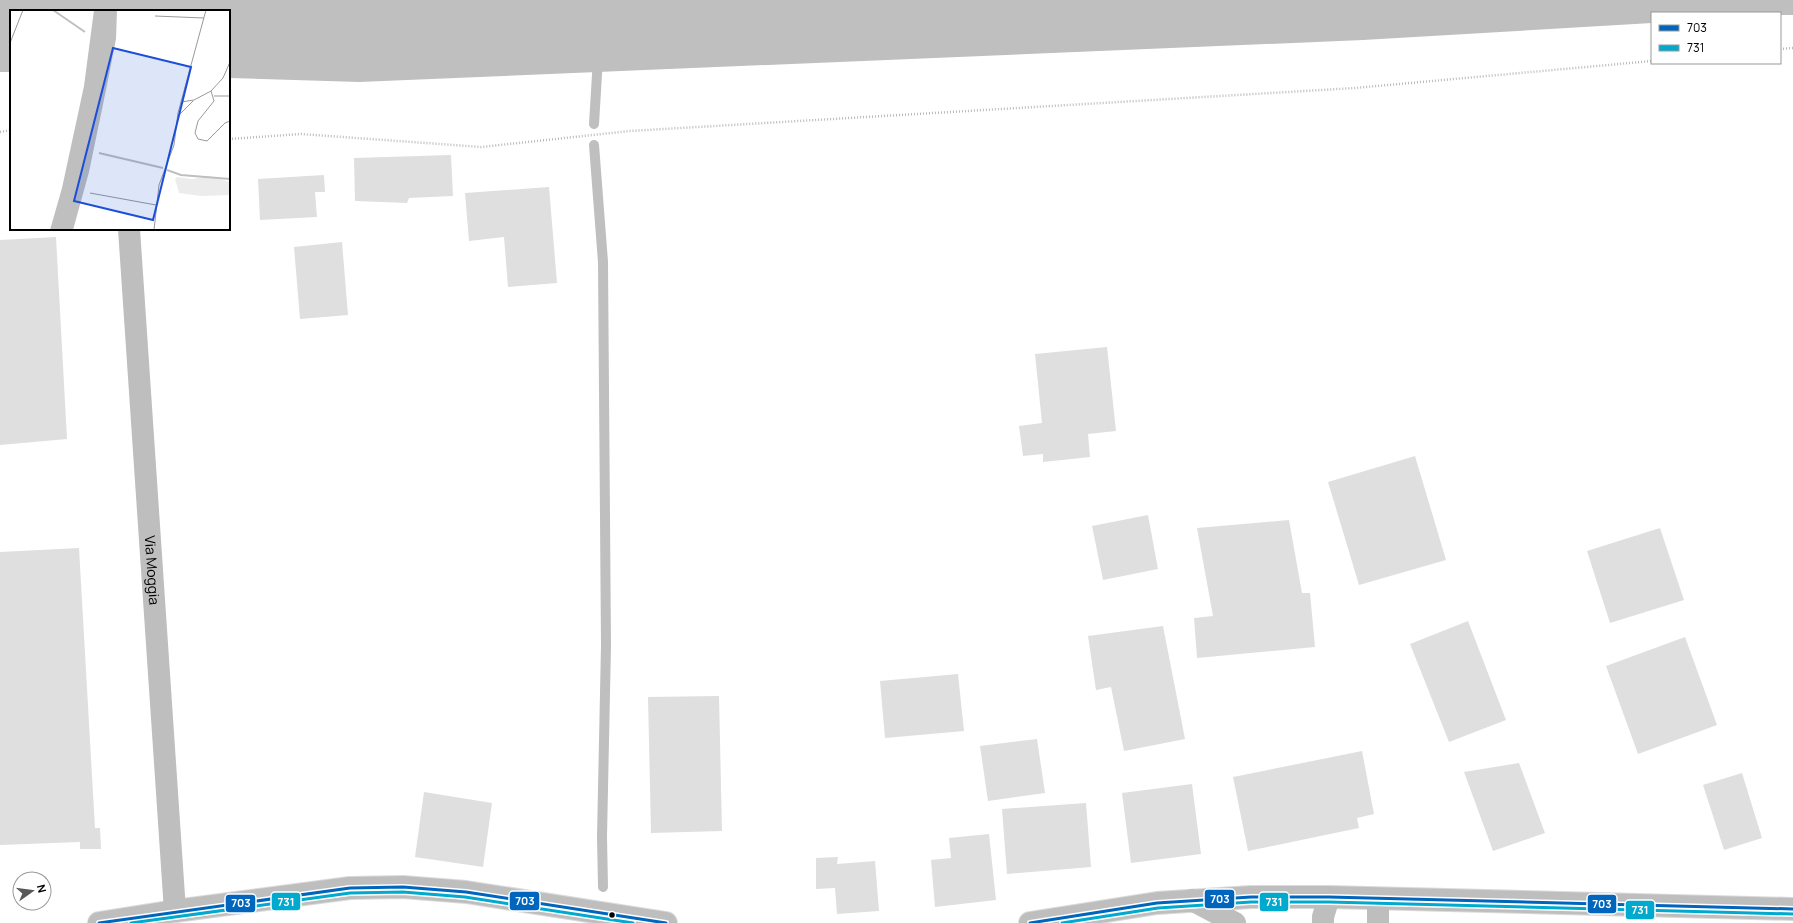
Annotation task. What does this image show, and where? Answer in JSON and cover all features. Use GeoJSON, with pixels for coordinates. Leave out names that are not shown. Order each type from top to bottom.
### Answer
{"type":"FeatureCollection","features":[{"type":"Feature","properties":{"kind":"main road","name":"Via Moggia"},"geometry":{"type":"LineString","coordinates":[[129,230],[175,910]]}},
{"type":"Feature","properties":{"kind":"main road"},"geometry":{"type":"LineString","coordinates":[[99,923],[175,910],[350,888],[403,887],[466,892],[666,923]]}},
{"type":"Feature","properties":{"kind":"main road"},"geometry":{"type":"LineString","coordinates":[[1030,923],[1157,903],[1251,897],[1329,897],[1793,909]]}},
{"type":"Feature","properties":{"kind":"main road"},"geometry":{"type":"LineString","coordinates":[[1323,923],[1323,917],[1329,897]]}},
{"type":"Feature","properties":{"kind":"main road"},"geometry":{"type":"LineString","coordinates":[[1378,899],[1378,923]]}},
{"type":"Feature","properties":{"kind":"main road"},"geometry":{"type":"LineString","coordinates":[[1192,900],[1235,923]]}},
{"type":"Feature","properties":{"kind":"path"},"geometry":{"type":"LineString","coordinates":[[1781,49],[1793,48]]}},
{"type":"Feature","properties":{"kind":"path"},"geometry":{"type":"LineString","coordinates":[[230,139],[301,134],[480,147],[630,131],[1355,88],[1651,61]]}},
{"type":"Feature","properties":{"kind":"path"},"geometry":{"type":"LineString","coordinates":[[0,132],[10,130]]}},
{"type":"Feature","properties":{"kind":"shaded area"},"geometry":{"type":"Polygon","coordinates":[[[0,0],[1793,0],[1793,15],[1781,15],[1781,12],[1651,12],[1651,23],[1363,40],[359,82],[230,78],[230,10],[10,10],[10,72],[0,72],[0,0]]]}},
{"type":"Feature","properties":{"kind":"building"},"geometry":{"type":"Polygon","coordinates":[[[451,155],[453,196],[409,198],[407,203],[355,201],[354,158],[451,155]]]}},
{"type":"Feature","properties":{"kind":"building"},"geometry":{"type":"Polygon","coordinates":[[[324,175],[325,192],[315,192],[317,217],[260,220],[258,179],[324,175]]]}},
{"type":"Feature","properties":{"kind":"building"},"geometry":{"type":"Polygon","coordinates":[[[549,187],[557,283],[508,287],[504,237],[469,241],[465,193],[549,187]]]}},
{"type":"Feature","properties":{"kind":"building"},"geometry":{"type":"Polygon","coordinates":[[[56,237],[67,439],[0,445],[0,240],[56,237]]]}},
{"type":"Feature","properties":{"kind":"building"},"geometry":{"type":"Polygon","coordinates":[[[342,242],[348,315],[300,319],[294,247],[342,242]]]}},
{"type":"Feature","properties":{"kind":"building"},"geometry":{"type":"Polygon","coordinates":[[[1107,347],[1116,431],[1088,434],[1090,457],[1043,462],[1043,454],[1023,456],[1019,426],[1042,423],[1035,354],[1107,347]]]}},
{"type":"Feature","properties":{"kind":"building"},"geometry":{"type":"Polygon","coordinates":[[[1415,456],[1446,560],[1359,585],[1328,482],[1415,456]]]}},
{"type":"Feature","properties":{"kind":"building"},"geometry":{"type":"Polygon","coordinates":[[[1148,515],[1158,569],[1103,580],[1092,526],[1148,515]]]}},
{"type":"Feature","properties":{"kind":"building"},"geometry":{"type":"Polygon","coordinates":[[[1289,520],[1302,593],[1310,593],[1315,647],[1197,658],[1194,618],[1213,616],[1197,528],[1289,520]]]}},
{"type":"Feature","properties":{"kind":"building"},"geometry":{"type":"Polygon","coordinates":[[[1660,528],[1684,600],[1610,623],[1587,551],[1660,528]]]}},
{"type":"Feature","properties":{"kind":"building"},"geometry":{"type":"Polygon","coordinates":[[[79,548],[95,828],[100,828],[101,849],[80,849],[80,842],[0,845],[0,552],[79,548]]]}},
{"type":"Feature","properties":{"kind":"building"},"geometry":{"type":"Polygon","coordinates":[[[1468,621],[1506,720],[1449,742],[1410,644],[1468,621]]]}},
{"type":"Feature","properties":{"kind":"building"},"geometry":{"type":"Polygon","coordinates":[[[1163,626],[1185,739],[1124,751],[1111,687],[1096,690],[1088,636],[1163,626]]]}},
{"type":"Feature","properties":{"kind":"building"},"geometry":{"type":"Polygon","coordinates":[[[1685,637],[1717,725],[1638,754],[1606,666],[1685,637]]]}},
{"type":"Feature","properties":{"kind":"building"},"geometry":{"type":"Polygon","coordinates":[[[958,674],[964,731],[885,738],[880,681],[958,674]]]}},
{"type":"Feature","properties":{"kind":"building"},"geometry":{"type":"Polygon","coordinates":[[[719,696],[722,831],[651,833],[648,697],[719,696]]]}},
{"type":"Feature","properties":{"kind":"building"},"geometry":{"type":"Polygon","coordinates":[[[1037,739],[1045,793],[988,801],[980,746],[1037,739]]]}},
{"type":"Feature","properties":{"kind":"building"},"geometry":{"type":"Polygon","coordinates":[[[1362,751],[1374,814],[1357,818],[1359,828],[1248,851],[1233,777],[1362,751]]]}},
{"type":"Feature","properties":{"kind":"building"},"geometry":{"type":"Polygon","coordinates":[[[1519,763],[1545,833],[1493,851],[1464,772],[1519,763]]]}},
{"type":"Feature","properties":{"kind":"building"},"geometry":{"type":"Polygon","coordinates":[[[1742,773],[1762,838],[1724,850],[1703,785],[1742,773]]]}},
{"type":"Feature","properties":{"kind":"building"},"geometry":{"type":"Polygon","coordinates":[[[1192,784],[1201,854],[1131,863],[1122,793],[1192,784]]]}},
{"type":"Feature","properties":{"kind":"building"},"geometry":{"type":"Polygon","coordinates":[[[424,792],[492,803],[483,867],[415,857],[424,792]]]}},
{"type":"Feature","properties":{"kind":"building"},"geometry":{"type":"Polygon","coordinates":[[[1086,803],[1091,867],[1007,874],[1002,809],[1086,803]]]}},
{"type":"Feature","properties":{"kind":"building"},"geometry":{"type":"Polygon","coordinates":[[[989,834],[996,900],[935,907],[931,860],[951,858],[949,838],[989,834]]]}},
{"type":"Feature","properties":{"kind":"building"},"geometry":{"type":"Polygon","coordinates":[[[838,857],[837,864],[875,861],[879,911],[837,914],[835,888],[816,889],[816,858],[838,857]]]}},
{"type":"Feature","properties":{"kind":"waterway"},"geometry":{"type":"LineString","coordinates":[[594,124],[598,58]]}},
{"type":"Feature","properties":{"kind":"waterway"},"geometry":{"type":"LineString","coordinates":[[594,145],[603,262],[606,645],[602,837],[603,887]]}},
{"type":"Feature","properties":{"kind":"transit line","name":"703"},"geometry":{"type":"LineString","coordinates":[[99,923],[350,888],[403,887],[466,892],[666,923]]}},
{"type":"Feature","properties":{"kind":"transit line","name":"731"},"geometry":{"type":"LineString","coordinates":[[131,923],[350,893],[403,892],[465,897],[633,923]]}},
{"type":"Feature","properties":{"kind":"transit line","name":"703"},"geometry":{"type":"LineString","coordinates":[[1030,923],[1157,903],[1251,897],[1329,897],[1793,909]]}},
{"type":"Feature","properties":{"kind":"transit line","name":"731"},"geometry":{"type":"LineString","coordinates":[[1062,923],[1158,908],[1251,902],[1329,902],[1793,914]]}}]}
